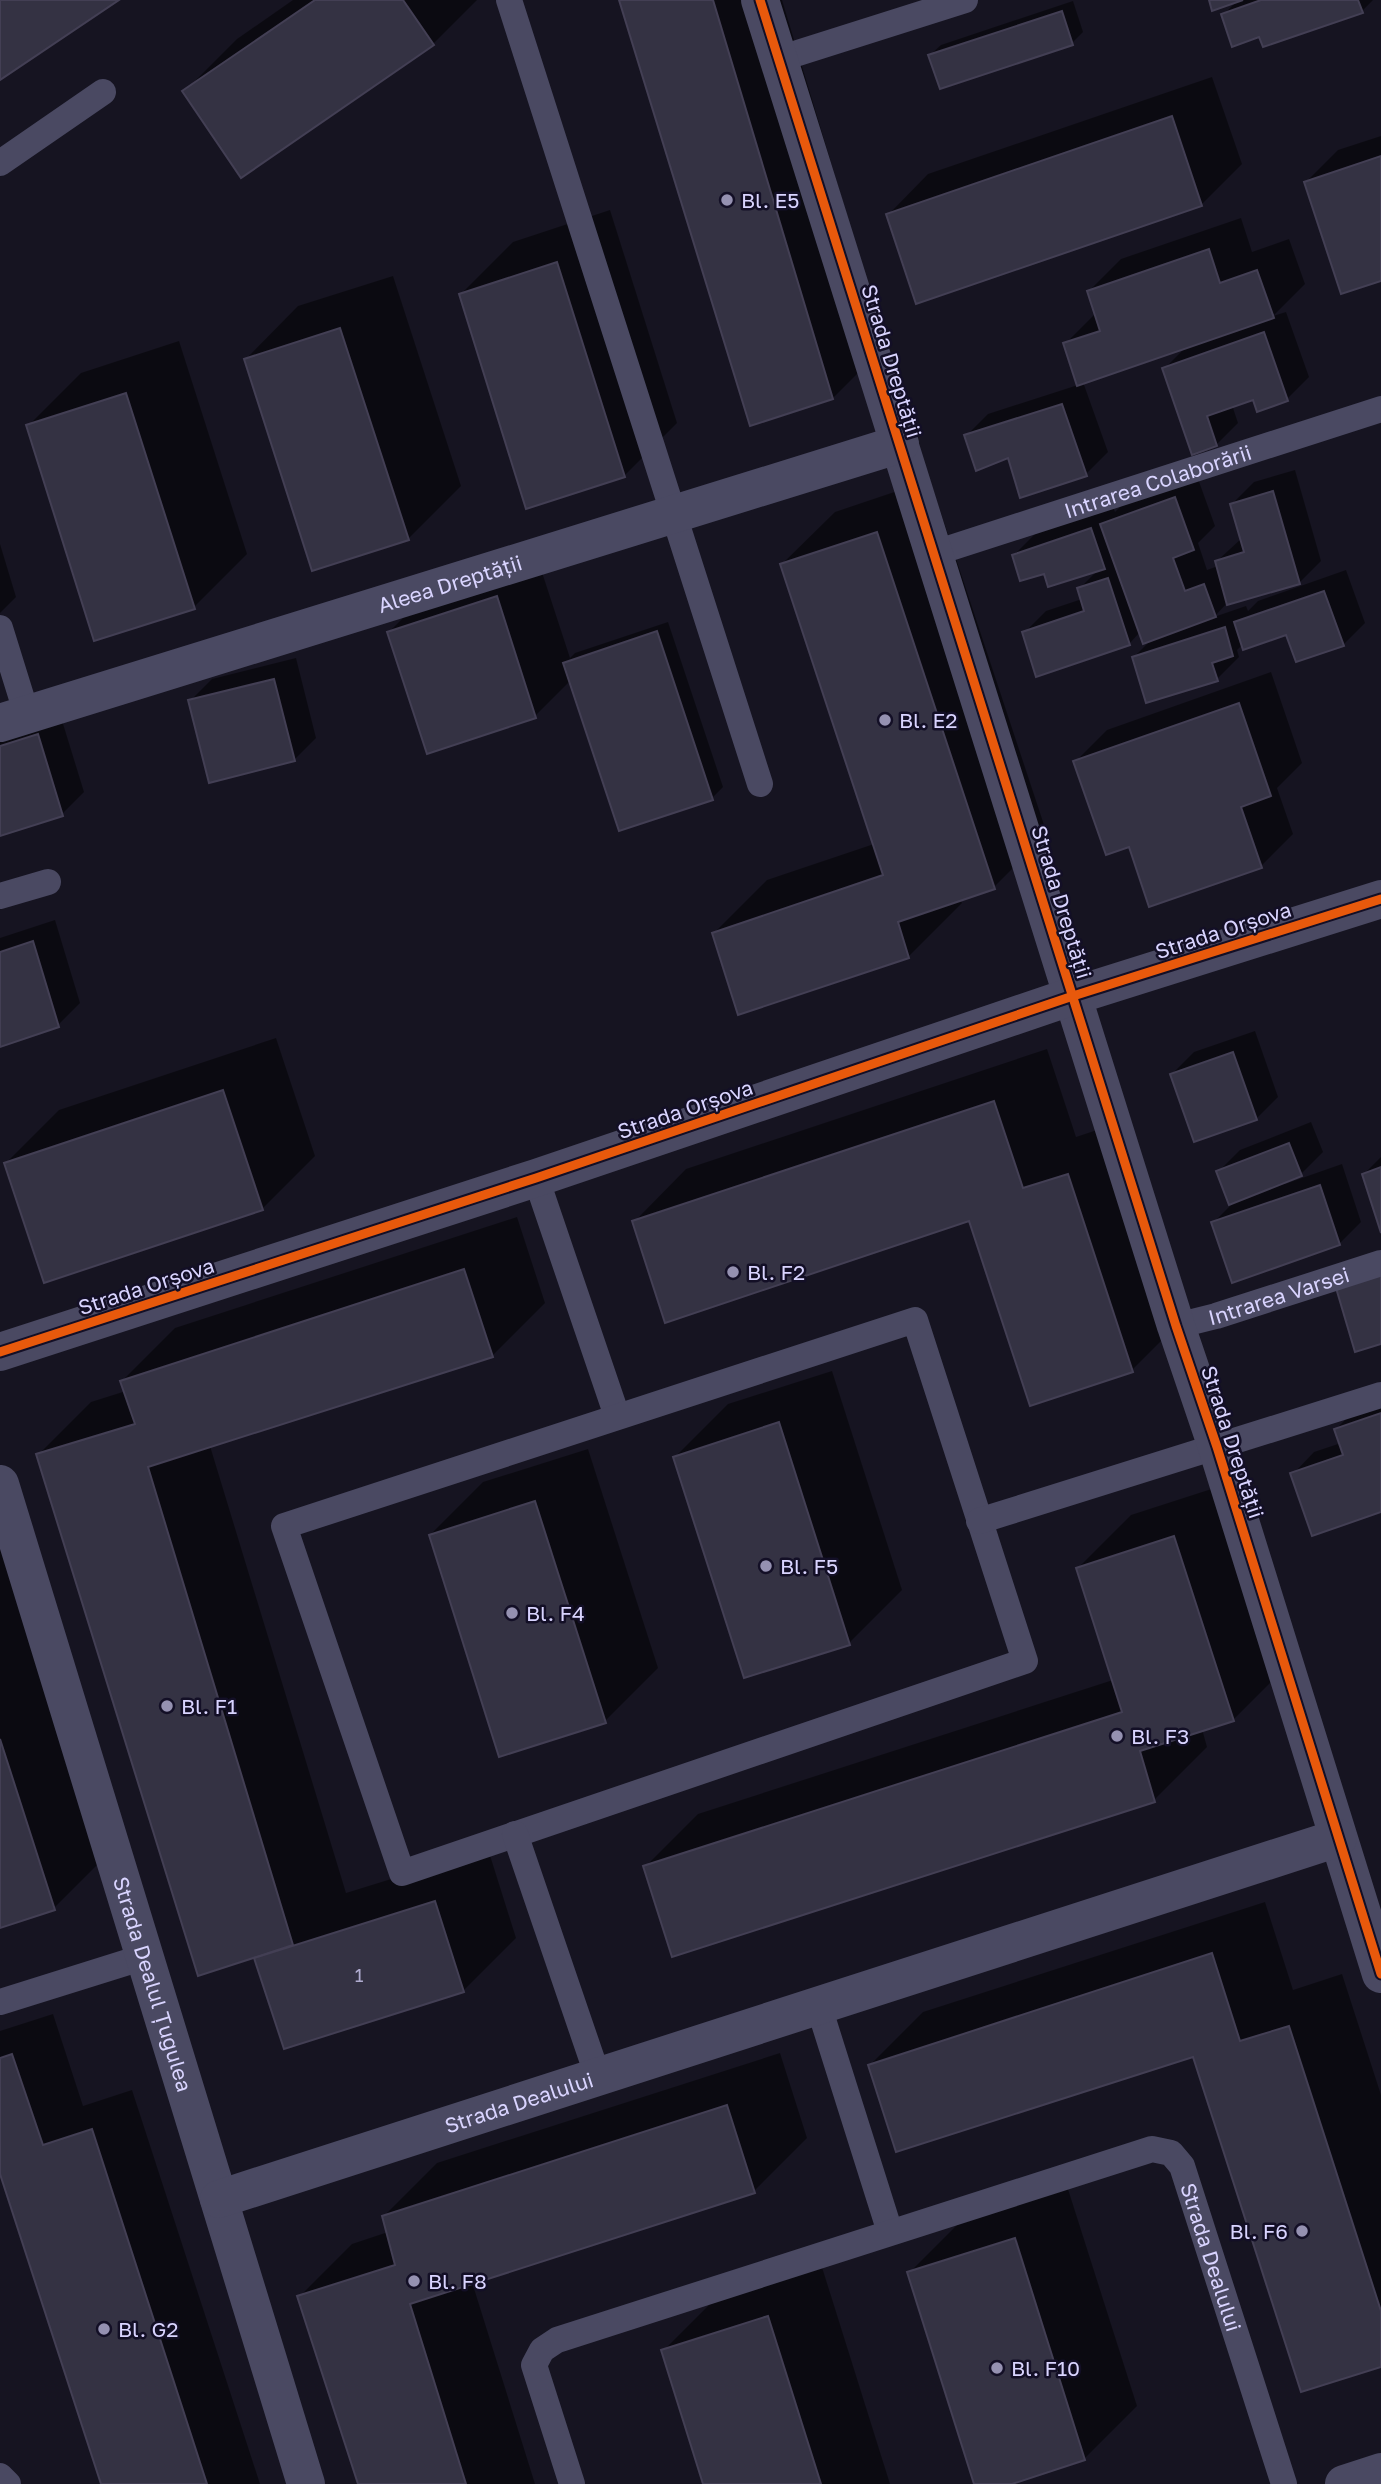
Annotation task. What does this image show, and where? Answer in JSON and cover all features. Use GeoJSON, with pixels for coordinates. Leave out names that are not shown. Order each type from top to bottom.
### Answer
{"type":"FeatureCollection","features":[{"type":"Feature","properties":{"kind":"street","name":"Strada Dreptății"},"geometry":{"type":"LineString","coordinates":[[760,0],[1381,1974]]}},
{"type":"Feature","properties":{"kind":"street","name":"Aleea Dreptății"},"geometry":{"type":"LineString","coordinates":[[14,719],[900,444]]}},
{"type":"Feature","properties":{"kind":"street","name":"Strada Orșova"},"geometry":{"type":"LineString","coordinates":[[0,1352],[536,1178],[1073,996],[1381,898]]}},
{"type":"Feature","properties":{"kind":"street","name":"Strada Dealul Țugulea"},"geometry":{"type":"LineString","coordinates":[[0,1484],[306,2484]]}},
{"type":"Feature","properties":{"kind":"street","name":"Strada Dealului"},"geometry":{"type":"LineString","coordinates":[[219,2199],[1338,1838]]}},
{"type":"Feature","properties":{"kind":"street"},"geometry":{"type":"LineString","coordinates":[[1344,2484],[1381,2472]]}},
{"type":"Feature","properties":{"kind":"lane"},"geometry":{"type":"LineString","coordinates":[[509,0],[760,784]]}},
{"type":"Feature","properties":{"kind":"lane"},"geometry":{"type":"LineString","coordinates":[[779,59],[965,0]]}},
{"type":"Feature","properties":{"kind":"lane"},"geometry":{"type":"LineString","coordinates":[[0,163],[103,92]]}},
{"type":"Feature","properties":{"kind":"lane","name":"Intrarea Colaborării"},"geometry":{"type":"LineString","coordinates":[[935,553],[1381,409]]}},
{"type":"Feature","properties":{"kind":"lane"},"geometry":{"type":"LineString","coordinates":[[0,628],[14,719]]}},
{"type":"Feature","properties":{"kind":"lane"},"geometry":{"type":"LineString","coordinates":[[0,896],[48,881]]}},
{"type":"Feature","properties":{"kind":"lane"},"geometry":{"type":"LineString","coordinates":[[536,1178],[617,1416]]}},
{"type":"Feature","properties":{"kind":"lane","name":"Intrarea Varsei"},"geometry":{"type":"LineString","coordinates":[[1176,1326],[1216,1316],[1381,1263]]}},
{"type":"Feature","properties":{"kind":"lane"},"geometry":{"type":"LineString","coordinates":[[915,1320],[1025,1661],[402,1873],[284,1527],[617,1416],[915,1320]]}},
{"type":"Feature","properties":{"kind":"lane"},"geometry":{"type":"LineString","coordinates":[[979,1521],[1381,1395]]}},
{"type":"Feature","properties":{"kind":"lane"},"geometry":{"type":"LineString","coordinates":[[515,1834],[598,2077]]}},
{"type":"Feature","properties":{"kind":"lane"},"geometry":{"type":"LineString","coordinates":[[0,2002],[144,1957]]}},
{"type":"Feature","properties":{"kind":"lane"},"geometry":{"type":"LineString","coordinates":[[819,2007],[890,2232]]}},
{"type":"Feature","properties":{"kind":"lane","name":"Strada Dealului"},"geometry":{"type":"LineString","coordinates":[[572,2484],[534,2365],[542,2350],[557,2340],[1152,2149],[1171,2153],[1182,2166],[1284,2484]]}},
{"type":"Feature","properties":{"kind":"lane"},"geometry":{"type":"LineString","coordinates":[[0,2476],[8,2484]]}},
{"type":"Feature","properties":{"kind":"building"},"geometry":{"type":"Polygon","coordinates":[[[0,0],[119,0],[0,80],[0,0]]]}},
{"type":"Feature","properties":{"kind":"building"},"geometry":{"type":"Polygon","coordinates":[[[315,0],[403,0],[434,45],[241,178],[182,91],[315,0]]]}},
{"type":"Feature","properties":{"kind":"building","name":"Bl. E5"},"geometry":{"type":"Polygon","coordinates":[[[619,0],[713,0],[833,399],[750,426],[619,0]]]}},
{"type":"Feature","properties":{"kind":"building"},"geometry":{"type":"Polygon","coordinates":[[[1209,0],[1243,0],[1212,11],[1209,0]]]}},
{"type":"Feature","properties":{"kind":"building"},"geometry":{"type":"Polygon","coordinates":[[[1261,0],[1358,0],[1363,13],[1263,47],[1259,37],[1232,47],[1221,14],[1261,0]]]}},
{"type":"Feature","properties":{"kind":"building"},"geometry":{"type":"Polygon","coordinates":[[[1062,11],[1073,45],[940,89],[928,55],[1062,11]]]}},
{"type":"Feature","properties":{"kind":"building"},"geometry":{"type":"Polygon","coordinates":[[[1172,116],[1202,206],[916,304],[886,214],[1172,116]]]}},
{"type":"Feature","properties":{"kind":"building"},"geometry":{"type":"Polygon","coordinates":[[[1381,156],[1381,281],[1341,294],[1304,182],[1381,156]]]}},
{"type":"Feature","properties":{"kind":"building"},"geometry":{"type":"Polygon","coordinates":[[[1209,249],[1220,283],[1257,270],[1274,318],[1077,386],[1063,343],[1100,331],[1087,291],[1209,249]]]}},
{"type":"Feature","properties":{"kind":"building"},"geometry":{"type":"Polygon","coordinates":[[[557,262],[625,477],[526,509],[459,294],[557,262]]]}},
{"type":"Feature","properties":{"kind":"building"},"geometry":{"type":"Polygon","coordinates":[[[340,328],[409,540],[312,571],[244,359],[340,328]]]}},
{"type":"Feature","properties":{"kind":"building"},"geometry":{"type":"Polygon","coordinates":[[[1264,332],[1288,401],[1257,412],[1253,400],[1207,416],[1217,446],[1192,455],[1162,368],[1264,332]]]}},
{"type":"Feature","properties":{"kind":"building"},"geometry":{"type":"Polygon","coordinates":[[[126,393],[195,609],[94,641],[26,425],[126,393]]]}},
{"type":"Feature","properties":{"kind":"building"},"geometry":{"type":"Polygon","coordinates":[[[1062,404],[1087,476],[1020,498],[1008,458],[976,471],[964,435],[1062,404]]]}},
{"type":"Feature","properties":{"kind":"building"},"geometry":{"type":"Polygon","coordinates":[[[1273,491],[1300,584],[1227,605],[1215,561],[1244,552],[1230,504],[1273,491]]]}},
{"type":"Feature","properties":{"kind":"building"},"geometry":{"type":"Polygon","coordinates":[[[1175,497],[1194,550],[1173,558],[1185,591],[1204,584],[1216,617],[1143,644],[1100,524],[1175,497]]]}},
{"type":"Feature","properties":{"kind":"building"},"geometry":{"type":"Polygon","coordinates":[[[1091,528],[1105,569],[1048,587],[1044,574],[1020,581],[1012,555],[1091,528]]]}},
{"type":"Feature","properties":{"kind":"building","name":"Bl. E2"},"geometry":{"type":"Polygon","coordinates":[[[877,532],[995,889],[898,922],[909,958],[738,1015],[712,933],[883,875],[780,564],[877,532]]]}},
{"type":"Feature","properties":{"kind":"building"},"geometry":{"type":"Polygon","coordinates":[[[1108,578],[1130,645],[1036,677],[1022,632],[1084,611],[1077,588],[1108,578]]]}},
{"type":"Feature","properties":{"kind":"building"},"geometry":{"type":"Polygon","coordinates":[[[1324,591],[1344,646],[1296,662],[1286,635],[1243,650],[1234,622],[1324,591]]]}},
{"type":"Feature","properties":{"kind":"building"},"geometry":{"type":"Polygon","coordinates":[[[497,596],[536,718],[427,754],[387,632],[497,596]]]}},
{"type":"Feature","properties":{"kind":"building"},"geometry":{"type":"Polygon","coordinates":[[[1225,627],[1233,656],[1212,663],[1218,681],[1146,703],[1132,657],[1225,627]]]}},
{"type":"Feature","properties":{"kind":"building"},"geometry":{"type":"Polygon","coordinates":[[[657,631],[713,800],[619,831],[563,663],[657,631]]]}},
{"type":"Feature","properties":{"kind":"building"},"geometry":{"type":"Polygon","coordinates":[[[274,679],[295,761],[209,783],[188,700],[274,679]]]}},
{"type":"Feature","properties":{"kind":"building"},"geometry":{"type":"Polygon","coordinates":[[[1239,703],[1271,796],[1241,807],[1262,868],[1149,907],[1129,847],[1106,855],[1073,761],[1239,703]]]}},
{"type":"Feature","properties":{"kind":"building"},"geometry":{"type":"Polygon","coordinates":[[[38,734],[63,816],[0,836],[0,746],[38,734]]]}},
{"type":"Feature","properties":{"kind":"building"},"geometry":{"type":"Polygon","coordinates":[[[33,941],[59,1027],[0,1047],[0,952],[33,941]]]}},
{"type":"Feature","properties":{"kind":"building"},"geometry":{"type":"Polygon","coordinates":[[[1233,1052],[1257,1120],[1194,1142],[1170,1074],[1233,1052]]]}},
{"type":"Feature","properties":{"kind":"building"},"geometry":{"type":"Polygon","coordinates":[[[223,1090],[263,1210],[44,1283],[4,1163],[223,1090]]]}},
{"type":"Feature","properties":{"kind":"building","name":"Bl. F2"},"geometry":{"type":"Polygon","coordinates":[[[994,1101],[1023,1188],[1068,1174],[1133,1372],[1030,1406],[969,1221],[665,1323],[632,1221],[994,1101]]]}},
{"type":"Feature","properties":{"kind":"building"},"geometry":{"type":"Polygon","coordinates":[[[1289,1143],[1302,1176],[1229,1205],[1216,1171],[1289,1143]]]}},
{"type":"Feature","properties":{"kind":"building"},"geometry":{"type":"Polygon","coordinates":[[[1381,1167],[1381,1233],[1362,1174],[1381,1167]]]}},
{"type":"Feature","properties":{"kind":"building"},"geometry":{"type":"Polygon","coordinates":[[[1320,1185],[1340,1245],[1232,1283],[1211,1222],[1320,1185]]]}},
{"type":"Feature","properties":{"kind":"building","name":"Bl. F1"},"geometry":{"type":"Polygon","coordinates":[[[464,1269],[493,1357],[148,1467],[293,1945],[198,1976],[36,1454],[135,1424],[120,1381],[464,1269]]]}},
{"type":"Feature","properties":{"kind":"building"},"geometry":{"type":"Polygon","coordinates":[[[1381,1274],[1381,1344],[1355,1352],[1336,1288],[1381,1274]]]}},
{"type":"Feature","properties":{"kind":"building"},"geometry":{"type":"Polygon","coordinates":[[[1381,1413],[1381,1512],[1312,1536],[1290,1473],[1343,1455],[1334,1429],[1381,1413]]]}},
{"type":"Feature","properties":{"kind":"building","name":"Bl. F5"},"geometry":{"type":"Polygon","coordinates":[[[779,1422],[850,1645],[744,1678],[673,1457],[779,1422]]]}},
{"type":"Feature","properties":{"kind":"building","name":"Bl. F4"},"geometry":{"type":"Polygon","coordinates":[[[535,1501],[606,1723],[499,1757],[429,1535],[535,1501]]]}},
{"type":"Feature","properties":{"kind":"building","name":"Bl. F3"},"geometry":{"type":"Polygon","coordinates":[[[1174,1536],[1234,1721],[1140,1751],[1155,1802],[672,1957],[643,1866],[1122,1712],[1076,1568],[1174,1536]]]}},
{"type":"Feature","properties":{"kind":"building"},"geometry":{"type":"Polygon","coordinates":[[[0,1739],[55,1910],[0,1928],[0,1739]]]}},
{"type":"Feature","properties":{"kind":"building"},"geometry":{"type":"Polygon","coordinates":[[[435,1901],[464,1992],[284,2049],[254,1958],[435,1901]]]}},
{"type":"Feature","properties":{"kind":"building","name":"Bl. F6"},"geometry":{"type":"Polygon","coordinates":[[[1212,1953],[1240,2041],[1289,2026],[1381,2311],[1381,2367],[1301,2392],[1193,2057],[896,2152],[868,2065],[1212,1953]]]}},
{"type":"Feature","properties":{"kind":"building","name":"Bl. G2"},"geometry":{"type":"Polygon","coordinates":[[[12,2054],[43,2145],[92,2129],[207,2484],[101,2484],[0,2174],[0,2058],[12,2054]]]}},
{"type":"Feature","properties":{"kind":"building","name":"Bl. F8"},"geometry":{"type":"Polygon","coordinates":[[[727,2105],[755,2193],[410,2304],[466,2484],[358,2484],[297,2296],[395,2265],[382,2216],[727,2105]]]}},
{"type":"Feature","properties":{"kind":"building","name":"Bl. F10"},"geometry":{"type":"Polygon","coordinates":[[[1015,2238],[1085,2460],[1012,2484],[974,2484],[907,2272],[1015,2238]]]}},
{"type":"Feature","properties":{"kind":"building"},"geometry":{"type":"Polygon","coordinates":[[[768,2316],[821,2484],[703,2484],[661,2350],[768,2316]]]}},
{"type":"Feature","properties":{"kind":"cycle path"},"geometry":{"type":"LineString","coordinates":[[760,0],[1381,1974]]}},
{"type":"Feature","properties":{"kind":"cycle path"},"geometry":{"type":"LineString","coordinates":[[0,1352],[536,1178],[1073,996],[1381,899]]}},
{"type":"Feature","properties":{"kind":"place","name":"Bl. E5"},"geometry":{"type":"Point","coordinates":[727,200]}},
{"type":"Feature","properties":{"kind":"place","name":"Bl. E2"},"geometry":{"type":"Point","coordinates":[885,720]}},
{"type":"Feature","properties":{"kind":"place","name":"Bl. F2"},"geometry":{"type":"Point","coordinates":[733,1272]}},
{"type":"Feature","properties":{"kind":"place","name":"Bl. F5"},"geometry":{"type":"Point","coordinates":[766,1566]}},
{"type":"Feature","properties":{"kind":"place","name":"Bl. F4"},"geometry":{"type":"Point","coordinates":[512,1613]}},
{"type":"Feature","properties":{"kind":"place","name":"Bl. F1"},"geometry":{"type":"Point","coordinates":[167,1706]}},
{"type":"Feature","properties":{"kind":"place","name":"Bl. F3"},"geometry":{"type":"Point","coordinates":[1117,1736]}},
{"type":"Feature","properties":{"kind":"place","name":"Bl. F6"},"geometry":{"type":"Point","coordinates":[1302,2231]}},
{"type":"Feature","properties":{"kind":"place","name":"Bl. F8"},"geometry":{"type":"Point","coordinates":[414,2281]}},
{"type":"Feature","properties":{"kind":"place","name":"Bl. G2"},"geometry":{"type":"Point","coordinates":[104,2329]}},
{"type":"Feature","properties":{"kind":"place","name":"Bl. F10"},"geometry":{"type":"Point","coordinates":[997,2368]}}]}
